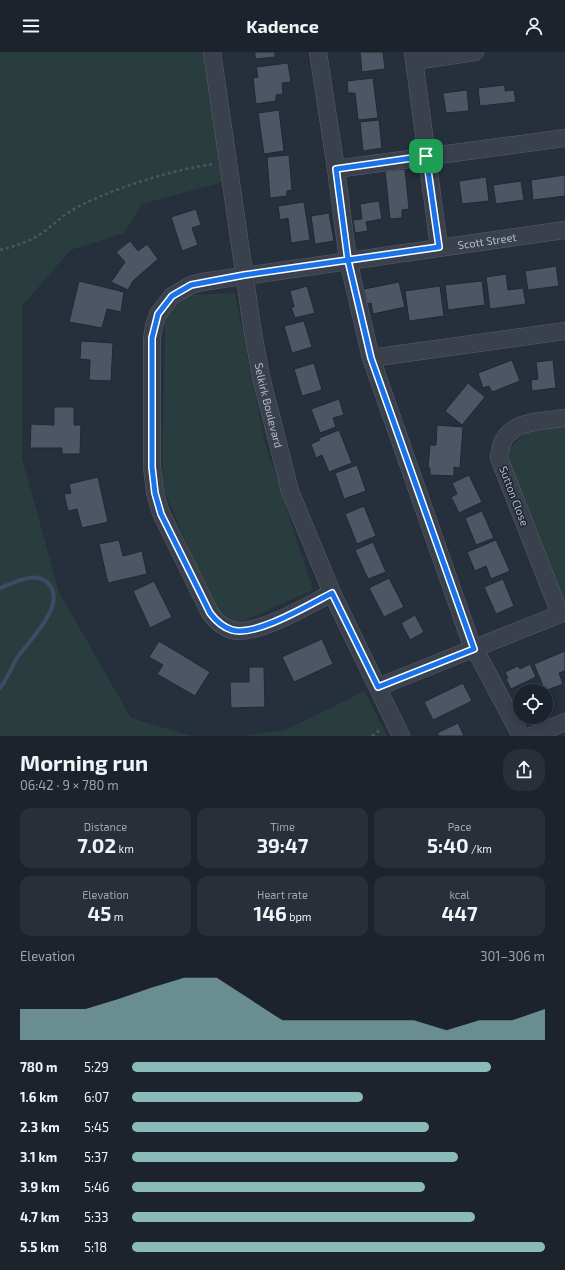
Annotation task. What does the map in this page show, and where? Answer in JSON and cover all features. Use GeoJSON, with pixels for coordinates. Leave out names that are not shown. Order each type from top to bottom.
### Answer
{"type":"FeatureCollection","features":[{"type":"Feature","properties":{"kind":"street","name":"Selkirk Boulevard"},"geometry":{"type":"LineString","coordinates":[[212,52],[244,275],[261,374],[290,492],[332,593],[402,736]]}},
{"type":"Feature","properties":{"kind":"street"},"geometry":{"type":"LineString","coordinates":[[318,52],[348,260],[371,358],[474,649],[521,736]]}},
{"type":"Feature","properties":{"kind":"street"},"geometry":{"type":"LineString","coordinates":[[439,247],[414,57],[475,52]]}},
{"type":"Feature","properties":{"kind":"street"},"geometry":{"type":"LineString","coordinates":[[336,169],[565,138]]}},
{"type":"Feature","properties":{"kind":"street","name":"Scott Street"},"geometry":{"type":"LineString","coordinates":[[332,593],[253,630],[233,630],[225,627],[210,613],[157,504],[152,467],[152,338],[158,314],[172,296],[191,285],[244,275],[565,230]]}},
{"type":"Feature","properties":{"kind":"street"},"geometry":{"type":"LineString","coordinates":[[371,358],[565,331]]}},
{"type":"Feature","properties":{"kind":"street","name":"Sutton Close"},"geometry":{"type":"LineString","coordinates":[[378,687],[563,613],[499,458],[502,442],[513,429],[528,423],[565,418]]}},
{"type":"Feature","properties":{"kind":"street"},"geometry":{"type":"LineString","coordinates":[[531,736],[565,722]]}},
{"type":"Feature","properties":{"kind":"path"},"geometry":{"type":"LineString","coordinates":[[0,250],[31,240],[69,213],[124,188],[185,170],[228,162]]}},
{"type":"Feature","properties":{"kind":"shaded area"},"geometry":{"type":"Polygon","coordinates":[[[0,52],[212,52],[231,180],[142,204],[124,233],[71,250],[22,306],[22,458],[59,592],[131,718],[192,736],[0,736],[0,52]]]}},
{"type":"Feature","properties":{"kind":"shaded area"},"geometry":{"type":"Polygon","coordinates":[[[235,293],[265,442],[313,590],[237,624],[213,605],[162,486],[165,315],[188,295],[235,293]]]}},
{"type":"Feature","properties":{"kind":"shaded area"},"geometry":{"type":"Polygon","coordinates":[[[565,426],[564,599],[504,455],[526,432],[565,426]]]}},
{"type":"Feature","properties":{"kind":"shaded area"},"geometry":{"type":"Polygon","coordinates":[[[365,691],[387,736],[242,736],[285,730],[365,691]]]}},
{"type":"Feature","properties":{"kind":"building"},"geometry":{"type":"Polygon","coordinates":[[[255,52],[275,52],[275,57],[255,59],[255,52]]]}},
{"type":"Feature","properties":{"kind":"building"},"geometry":{"type":"Polygon","coordinates":[[[360,52],[383,52],[385,69],[362,72],[360,52]]]}},
{"type":"Feature","properties":{"kind":"building"},"geometry":{"type":"Polygon","coordinates":[[[288,63],[291,82],[282,83],[283,94],[276,95],[276,101],[256,104],[253,78],[258,77],[256,67],[288,63]]]}},
{"type":"Feature","properties":{"kind":"building"},"geometry":{"type":"Polygon","coordinates":[[[373,78],[378,118],[358,120],[355,93],[348,93],[347,81],[373,78]]]}},
{"type":"Feature","properties":{"kind":"building"},"geometry":{"type":"Polygon","coordinates":[[[505,85],[505,91],[514,90],[516,102],[480,106],[478,88],[505,85]]]}},
{"type":"Feature","properties":{"kind":"building"},"geometry":{"type":"Polygon","coordinates":[[[467,90],[469,111],[446,113],[443,93],[467,90]]]}},
{"type":"Feature","properties":{"kind":"building"},"geometry":{"type":"Polygon","coordinates":[[[279,110],[284,151],[264,154],[258,113],[279,110]]]}},
{"type":"Feature","properties":{"kind":"building"},"geometry":{"type":"Polygon","coordinates":[[[379,120],[382,148],[363,151],[360,122],[379,120]]]}},
{"type":"Feature","properties":{"kind":"building"},"geometry":{"type":"Polygon","coordinates":[[[289,155],[292,190],[287,191],[287,196],[270,198],[267,157],[289,155]]]}},
{"type":"Feature","properties":{"kind":"building"},"geometry":{"type":"Polygon","coordinates":[[[405,169],[409,209],[402,210],[402,218],[390,219],[385,171],[405,169]]]}},
{"type":"Feature","properties":{"kind":"building"},"geometry":{"type":"Polygon","coordinates":[[[565,175],[565,196],[533,200],[531,180],[565,175]]]}},
{"type":"Feature","properties":{"kind":"building"},"geometry":{"type":"Polygon","coordinates":[[[486,177],[489,201],[462,204],[459,181],[486,177]]]}},
{"type":"Feature","properties":{"kind":"building"},"geometry":{"type":"Polygon","coordinates":[[[521,181],[524,200],[496,204],[493,185],[521,181]]]}},
{"type":"Feature","properties":{"kind":"building"},"geometry":{"type":"Polygon","coordinates":[[[379,201],[382,219],[366,222],[368,231],[355,233],[353,220],[362,219],[360,204],[379,201]]]}},
{"type":"Feature","properties":{"kind":"building"},"geometry":{"type":"Polygon","coordinates":[[[304,202],[310,240],[291,243],[288,218],[280,220],[278,206],[304,202]]]}},
{"type":"Feature","properties":{"kind":"building"},"geometry":{"type":"Polygon","coordinates":[[[196,209],[201,225],[192,228],[198,245],[182,251],[171,217],[196,209]]]}},
{"type":"Feature","properties":{"kind":"building"},"geometry":{"type":"Polygon","coordinates":[[[329,213],[334,241],[315,244],[311,216],[329,213]]]}},
{"type":"Feature","properties":{"kind":"building"},"geometry":{"type":"Polygon","coordinates":[[[130,241],[138,251],[147,244],[158,259],[133,281],[128,290],[111,282],[125,262],[116,252],[130,241]]]}},
{"type":"Feature","properties":{"kind":"building"},"geometry":{"type":"Polygon","coordinates":[[[556,266],[559,286],[528,290],[525,271],[556,266]]]}},
{"type":"Feature","properties":{"kind":"building"},"geometry":{"type":"Polygon","coordinates":[[[506,274],[508,290],[523,288],[526,304],[490,309],[486,277],[506,274]]]}},
{"type":"Feature","properties":{"kind":"building"},"geometry":{"type":"Polygon","coordinates":[[[79,281],[124,292],[121,312],[107,309],[102,328],[69,322],[79,281]]]}},
{"type":"Feature","properties":{"kind":"building"},"geometry":{"type":"Polygon","coordinates":[[[482,281],[485,305],[448,310],[445,285],[482,281]]]}},
{"type":"Feature","properties":{"kind":"building"},"geometry":{"type":"Polygon","coordinates":[[[399,282],[405,307],[373,314],[371,303],[367,304],[364,289],[399,282]]]}},
{"type":"Feature","properties":{"kind":"building"},"geometry":{"type":"Polygon","coordinates":[[[307,286],[315,313],[295,318],[291,307],[294,307],[290,291],[307,286]]]}},
{"type":"Feature","properties":{"kind":"building"},"geometry":{"type":"Polygon","coordinates":[[[440,286],[444,316],[409,321],[405,291],[440,286]]]}},
{"type":"Feature","properties":{"kind":"building"},"geometry":{"type":"Polygon","coordinates":[[[304,321],[312,347],[292,353],[284,326],[304,321]]]}},
{"type":"Feature","properties":{"kind":"building"},"geometry":{"type":"Polygon","coordinates":[[[81,341],[113,343],[111,381],[89,380],[90,360],[80,359],[81,341]]]}},
{"type":"Feature","properties":{"kind":"building"},"geometry":{"type":"Polygon","coordinates":[[[512,360],[520,381],[492,392],[489,386],[483,388],[478,373],[512,360]]]}},
{"type":"Feature","properties":{"kind":"building"},"geometry":{"type":"Polygon","coordinates":[[[553,360],[556,388],[532,391],[531,380],[538,379],[536,362],[553,360]]]}},
{"type":"Feature","properties":{"kind":"building"},"geometry":{"type":"Polygon","coordinates":[[[314,363],[322,390],[302,396],[294,369],[314,363]]]}},
{"type":"Feature","properties":{"kind":"building"},"geometry":{"type":"Polygon","coordinates":[[[468,383],[485,397],[462,425],[445,411],[468,383]]]}},
{"type":"Feature","properties":{"kind":"building"},"geometry":{"type":"Polygon","coordinates":[[[339,399],[344,415],[333,418],[336,427],[320,433],[311,409],[339,399]]]}},
{"type":"Feature","properties":{"kind":"building"},"geometry":{"type":"Polygon","coordinates":[[[54,407],[74,407],[74,425],[81,425],[80,454],[62,454],[62,448],[30,448],[31,424],[54,425],[54,407]]]}},
{"type":"Feature","properties":{"kind":"building"},"geometry":{"type":"Polygon","coordinates":[[[437,425],[463,427],[460,468],[454,467],[454,476],[430,475],[430,468],[428,467],[430,445],[436,445],[437,425]]]}},
{"type":"Feature","properties":{"kind":"building"},"geometry":{"type":"Polygon","coordinates":[[[339,430],[352,463],[329,472],[322,455],[316,458],[311,444],[320,440],[319,438],[339,430]]]}},
{"type":"Feature","properties":{"kind":"building"},"geometry":{"type":"Polygon","coordinates":[[[357,465],[366,491],[344,499],[335,473],[357,465]]]}},
{"type":"Feature","properties":{"kind":"building"},"geometry":{"type":"Polygon","coordinates":[[[469,475],[482,502],[459,513],[451,497],[457,494],[452,483],[469,475]]]}},
{"type":"Feature","properties":{"kind":"building"},"geometry":{"type":"Polygon","coordinates":[[[98,477],[108,522],[82,528],[77,509],[68,511],[64,494],[71,493],[69,484],[98,477]]]}},
{"type":"Feature","properties":{"kind":"building"},"geometry":{"type":"Polygon","coordinates":[[[364,506],[376,536],[357,544],[345,514],[364,506]]]}},
{"type":"Feature","properties":{"kind":"building"},"geometry":{"type":"Polygon","coordinates":[[[482,511],[494,538],[476,545],[465,518],[482,511]]]}},
{"type":"Feature","properties":{"kind":"building"},"geometry":{"type":"Polygon","coordinates":[[[119,540],[123,556],[142,551],[147,574],[108,583],[99,544],[119,540]]]}},
{"type":"Feature","properties":{"kind":"building"},"geometry":{"type":"Polygon","coordinates":[[[496,540],[510,571],[491,579],[486,566],[475,571],[467,552],[496,540]]]}},
{"type":"Feature","properties":{"kind":"building"},"geometry":{"type":"Polygon","coordinates":[[[373,542],[386,572],[368,579],[355,550],[373,542]]]}},
{"type":"Feature","properties":{"kind":"building"},"geometry":{"type":"Polygon","coordinates":[[[389,578],[404,607],[384,617],[369,588],[389,578]]]}},
{"type":"Feature","properties":{"kind":"building"},"geometry":{"type":"Polygon","coordinates":[[[503,579],[514,606],[496,614],[484,587],[503,579]]]}},
{"type":"Feature","properties":{"kind":"building"},"geometry":{"type":"Polygon","coordinates":[[[154,581],[172,617],[150,628],[133,591],[154,581]]]}},
{"type":"Feature","properties":{"kind":"building"},"geometry":{"type":"Polygon","coordinates":[[[415,615],[424,632],[410,640],[401,623],[415,615]]]}},
{"type":"Feature","properties":{"kind":"building"},"geometry":{"type":"Polygon","coordinates":[[[322,639],[333,664],[294,682],[282,657],[322,639]]]}},
{"type":"Feature","properties":{"kind":"building"},"geometry":{"type":"Polygon","coordinates":[[[159,641],[210,672],[195,696],[157,674],[163,665],[149,657],[159,641]]]}},
{"type":"Feature","properties":{"kind":"building"},"geometry":{"type":"Polygon","coordinates":[[[565,651],[565,671],[559,673],[563,684],[553,688],[553,684],[542,684],[534,664],[565,651]]]}},
{"type":"Feature","properties":{"kind":"building"},"geometry":{"type":"Polygon","coordinates":[[[530,664],[536,677],[521,684],[513,684],[513,688],[511,689],[506,679],[508,678],[505,672],[518,666],[520,669],[530,664]]]}},
{"type":"Feature","properties":{"kind":"building"},"geometry":{"type":"Polygon","coordinates":[[[249,667],[264,667],[265,707],[231,708],[230,682],[249,682],[249,667]]]}},
{"type":"Feature","properties":{"kind":"building"},"geometry":{"type":"Polygon","coordinates":[[[463,683],[472,701],[433,720],[424,702],[463,683]]]}},
{"type":"Feature","properties":{"kind":"building"},"geometry":{"type":"Polygon","coordinates":[[[458,723],[464,736],[439,736],[437,733],[458,723]]]}},
{"type":"Feature","properties":{"kind":"waterway"},"geometry":{"type":"LineString","coordinates":[[0,588],[24,579],[42,579],[47,582],[53,591],[54,600],[51,611],[45,622],[17,658],[0,688]]}},
{"type":"Feature","properties":{"kind":"route"},"geometry":{"type":"LineString","coordinates":[[426,156],[336,169],[348,260],[244,275],[191,285],[180,290],[164,305],[158,314],[152,338],[152,467],[157,504],[210,613],[225,627],[233,630],[253,630],[261,628],[332,593],[378,687],[474,649],[371,358],[348,260],[439,247],[426,156]]}}]}
